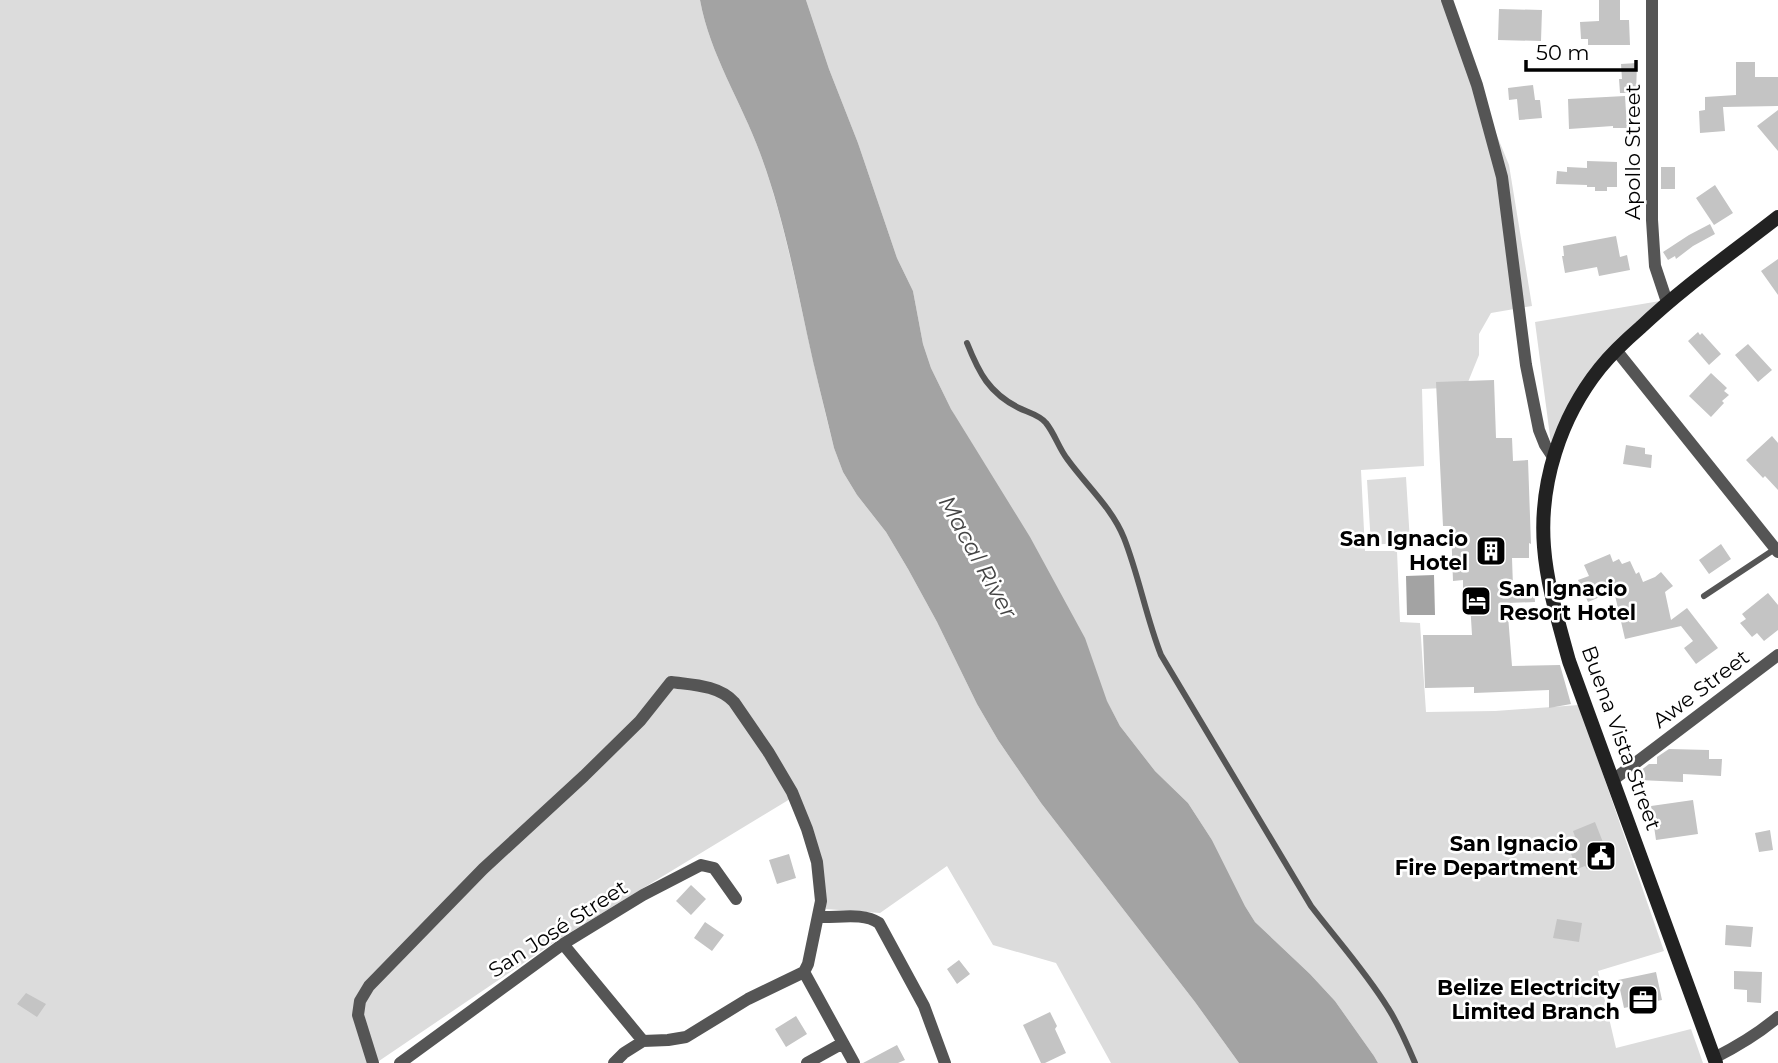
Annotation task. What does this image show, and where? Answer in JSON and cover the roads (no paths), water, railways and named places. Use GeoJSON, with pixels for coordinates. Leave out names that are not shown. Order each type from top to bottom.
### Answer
{"type":"FeatureCollection","features":[{"type":"Feature","properties":{"kind":"main road","name":"Buena Vista Street"},"geometry":{"type":"LineString","coordinates":[[1715,1060],[1570,662],[1547,572],[1543,526],[1553,457],[1584,392],[1599,369],[1667,302],[1778,217]]}},
{"type":"Feature","properties":{"kind":"street"},"geometry":{"type":"LineString","coordinates":[[1447,0],[1477,85],[1502,177],[1526,365],[1539,430],[1553,457]]}},
{"type":"Feature","properties":{"kind":"street","name":"Apollo Street"},"geometry":{"type":"LineString","coordinates":[[1653,0],[1653,232],[1655,266],[1667,302]]}},
{"type":"Feature","properties":{"kind":"street"},"geometry":{"type":"LineString","coordinates":[[1616,350],[1777,551]]}},
{"type":"Feature","properties":{"kind":"street","name":"Awe Street"},"geometry":{"type":"LineString","coordinates":[[1614,780],[1778,655]]}},
{"type":"Feature","properties":{"kind":"street"},"geometry":{"type":"LineString","coordinates":[[373,1063],[358,1015],[360,1001],[369,986],[483,869],[640,721],[671,682],[704,686],[727,695],[734,702],[792,792],[807,829],[817,862],[821,901],[808,964],[804,972],[748,999],[686,1037],[668,1041],[643,1041],[614,1063]]}},
{"type":"Feature","properties":{"kind":"street","name":"San José Street"},"geometry":{"type":"LineString","coordinates":[[400,1063],[563,944],[643,895],[701,865],[713,868],[736,899]]}},
{"type":"Feature","properties":{"kind":"street"},"geometry":{"type":"LineString","coordinates":[[819,917],[872,918],[879,923],[924,1006],[945,1063]]}},
{"type":"Feature","properties":{"kind":"street"},"geometry":{"type":"LineString","coordinates":[[563,944],[643,1041]]}},
{"type":"Feature","properties":{"kind":"street"},"geometry":{"type":"LineString","coordinates":[[804,972],[854,1063]]}},
{"type":"Feature","properties":{"kind":"street"},"geometry":{"type":"LineString","coordinates":[[1715,1060],[1760,1032],[1778,1017]]}},
{"type":"Feature","properties":{"kind":"street"},"geometry":{"type":"LineString","coordinates":[[807,1063],[843,1043]]}},
{"type":"Feature","properties":{"kind":"lane"},"geometry":{"type":"LineString","coordinates":[[967,343],[976,367],[991,389],[1007,402],[1043,419],[1065,457],[1116,521],[1125,540],[1150,628],[1161,655],[1311,906],[1390,1010],[1415,1063]]}},
{"type":"Feature","properties":{"kind":"lane"},"geometry":{"type":"LineString","coordinates":[[1704,596],[1777,551]]}},
{"type":"Feature","properties":{"kind":"water","name":"Macal River"},"geometry":{"type":"Polygon","coordinates":[[[700,0],[806,0],[897,258],[913,291],[923,344],[931,368],[951,409],[1030,537],[1085,638],[1107,701],[1120,726],[1155,771],[1188,803],[1212,840],[1255,922],[1335,1001],[1378,1063],[1239,1063],[1041,803],[998,740],[908,569],[886,532],[843,472],[834,448],[775,198],[752,134],[711,40],[700,0]]]}},
{"type":"Feature","properties":{"kind":"water"},"geometry":{"type":"Polygon","coordinates":[[[1434,575],[1435,615],[1407,615],[1406,576],[1434,575]]]}},
{"type":"Feature","properties":{"kind":"place","name":"San Ignacio Hotel"},"geometry":{"type":"Point","coordinates":[1491,551]}},
{"type":"Feature","properties":{"kind":"place","name":"San Ignacio Resort Hotel"},"geometry":{"type":"Point","coordinates":[1476,601]}},
{"type":"Feature","properties":{"kind":"place","name":"San Ignacio Fire Department"},"geometry":{"type":"Point","coordinates":[1601,856]}},
{"type":"Feature","properties":{"kind":"place","name":"Belize Electricity Limited Branch"},"geometry":{"type":"Point","coordinates":[1643,1000]}}]}
